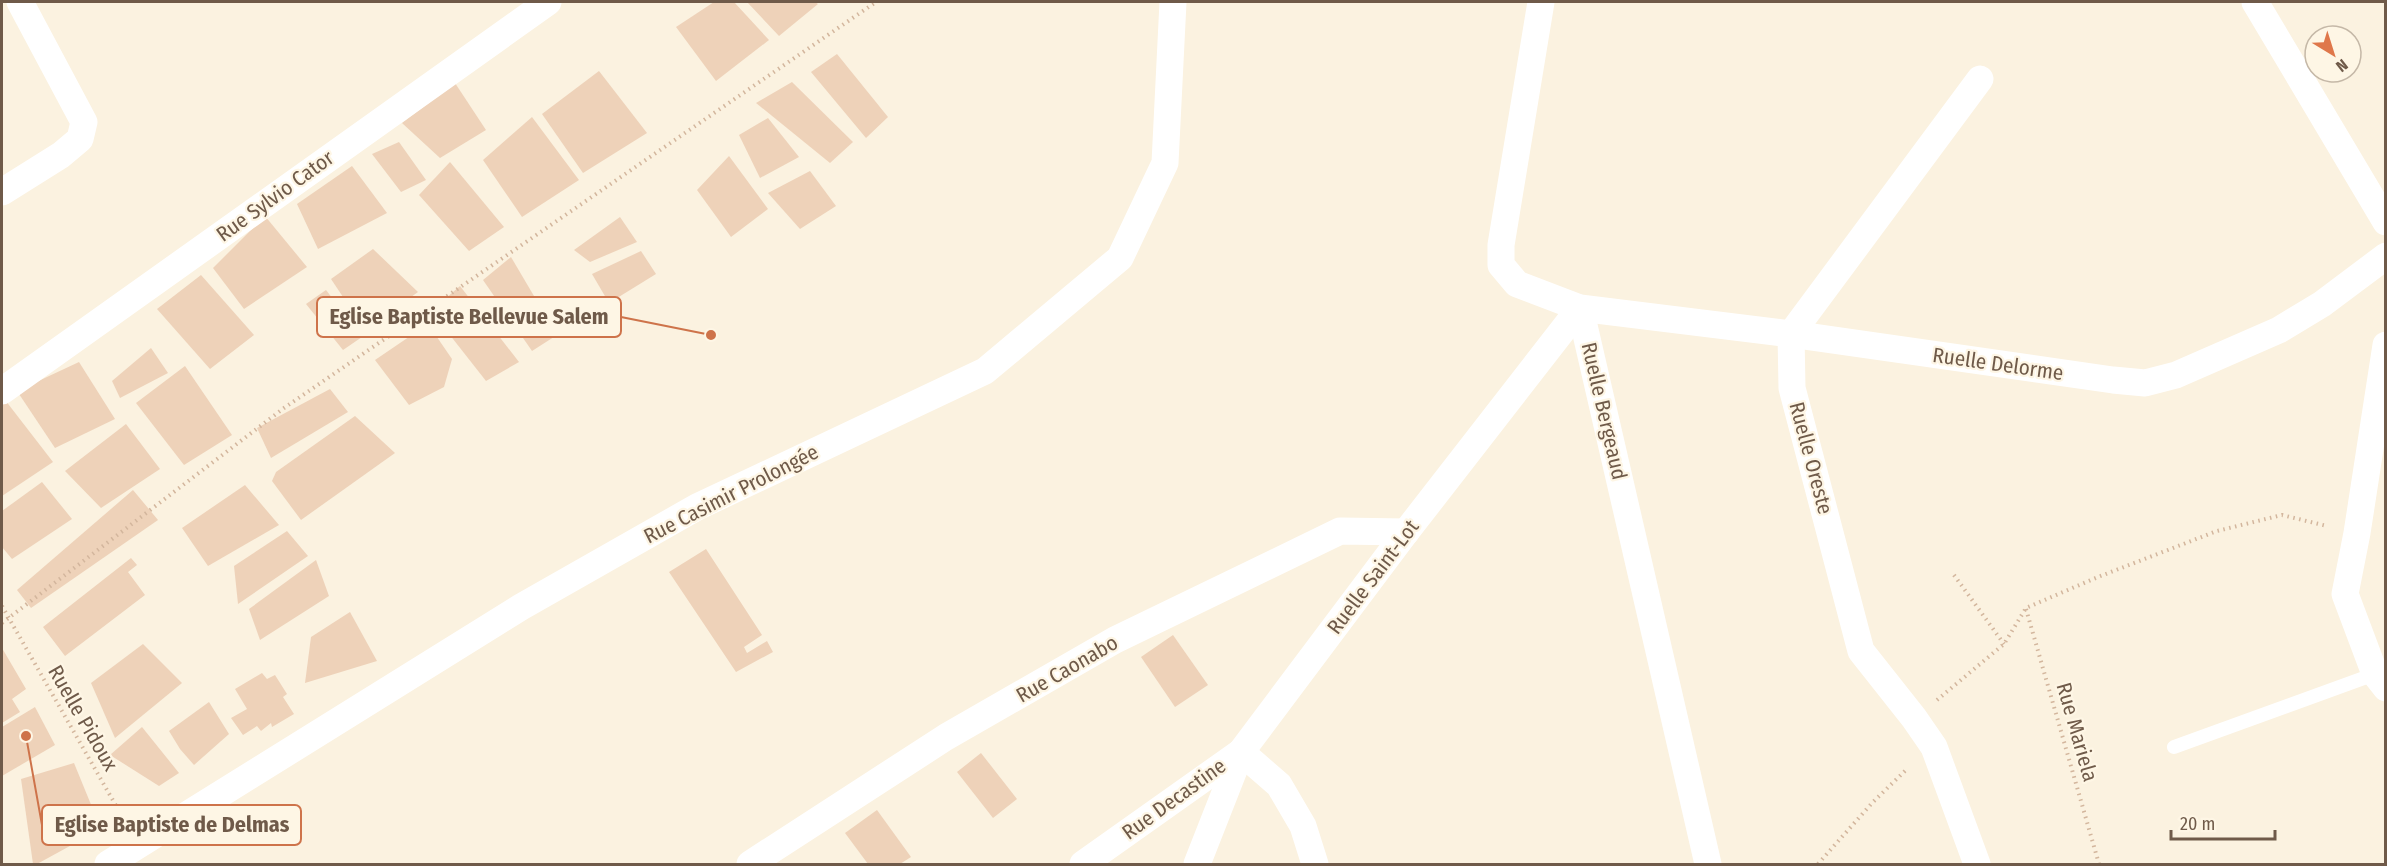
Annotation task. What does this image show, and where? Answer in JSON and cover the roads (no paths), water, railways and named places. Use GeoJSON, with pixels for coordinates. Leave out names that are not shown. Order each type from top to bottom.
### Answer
{"type":"FeatureCollection","features":[{"type":"Feature","properties":{"kind":"street"},"geometry":{"type":"LineString","coordinates":[[2,192],[68,150],[80,139],[84,122],[20,2]]}},
{"type":"Feature","properties":{"kind":"street","name":"Rue Sylvio Cator"},"geometry":{"type":"LineString","coordinates":[[2,391],[548,2]]}},
{"type":"Feature","properties":{"kind":"street","name":"Rue Casimir Prolongée"},"geometry":{"type":"LineString","coordinates":[[108,864],[521,607],[697,507],[985,371],[1120,258],[1165,163],[1173,2]]}},
{"type":"Feature","properties":{"kind":"street"},"geometry":{"type":"LineString","coordinates":[[1541,2],[1501,246],[1501,265],[1517,284],[1580,308]]}},
{"type":"Feature","properties":{"kind":"street"},"geometry":{"type":"LineString","coordinates":[[2255,2],[2385,222]]}},
{"type":"Feature","properties":{"kind":"street"},"geometry":{"type":"LineString","coordinates":[[1791,334],[1980,79]]}},
{"type":"Feature","properties":{"kind":"street","name":"Ruelle Delorme"},"geometry":{"type":"LineString","coordinates":[[1580,308],[1791,334],[2145,383],[2176,375],[2279,330],[2322,304],[2385,256]]}},
{"type":"Feature","properties":{"kind":"street","name":"Ruelle Saint-Lot"},"geometry":{"type":"LineString","coordinates":[[1197,864],[1240,752],[1406,532],[1580,308]]}},
{"type":"Feature","properties":{"kind":"street","name":"Ruelle Bergeaud"},"geometry":{"type":"LineString","coordinates":[[1580,308],[1708,864]]}},
{"type":"Feature","properties":{"kind":"street","name":"Ruelle Oreste"},"geometry":{"type":"LineString","coordinates":[[1791,334],[1792,388],[1861,651],[1934,747],[1977,864]]}},
{"type":"Feature","properties":{"kind":"street"},"geometry":{"type":"LineString","coordinates":[[2380,681],[2344,594],[2356,533],[2385,345]]}},
{"type":"Feature","properties":{"kind":"street","name":"Rue Caonabo"},"geometry":{"type":"LineString","coordinates":[[750,864],[946,737],[1115,640],[1340,531],[1406,532]]}},
{"type":"Feature","properties":{"kind":"street","name":"Rue Decastine"},"geometry":{"type":"LineString","coordinates":[[1083,864],[1240,752],[1280,785],[1303,826],[1315,864]]}},
{"type":"Feature","properties":{"kind":"lane"},"geometry":{"type":"LineString","coordinates":[[2174,747],[2380,681]]}},
{"type":"Feature","properties":{"kind":"place","name":"Eglise Baptiste Bellevue Salem"},"geometry":{"type":"Point","coordinates":[711,335]}},
{"type":"Feature","properties":{"kind":"place","name":"Eglise Baptiste de Delmas"},"geometry":{"type":"Point","coordinates":[26,736]}}]}
